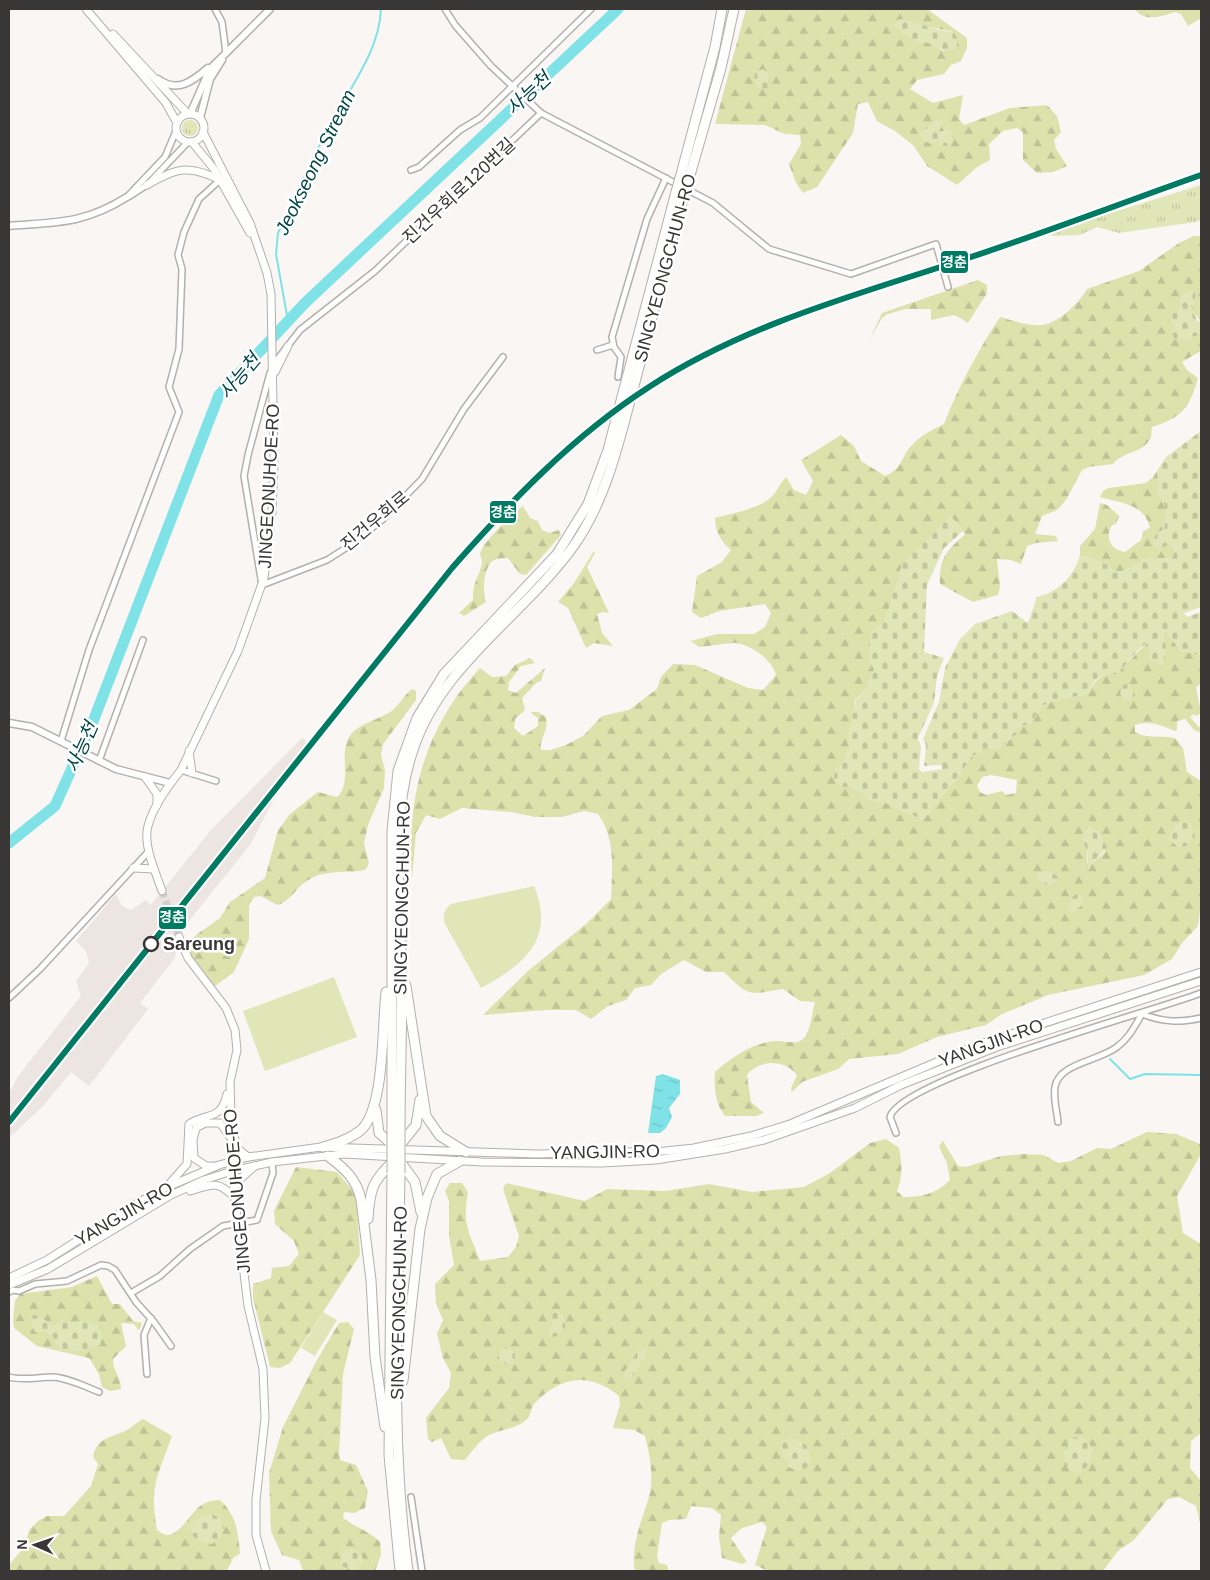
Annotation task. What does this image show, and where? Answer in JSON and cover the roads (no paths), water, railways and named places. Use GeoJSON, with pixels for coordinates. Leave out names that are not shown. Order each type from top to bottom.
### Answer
{"type":"FeatureCollection","features":[{"type":"Feature","properties":{"kind":"highway","name":"SINGYEONGCHUN-RO"},"geometry":{"type":"LineString","coordinates":[[684,180],[722,9]]}},
{"type":"Feature","properties":{"kind":"highway","name":"SINGYEONGCHUN-RO"},"geometry":{"type":"LineString","coordinates":[[408,1571],[399,1486],[397,1438],[396,1131],[391,954],[394,798],[398,771],[417,718],[444,674],[557,554],[588,504],[608,450],[637,340],[684,180],[721,68],[734,9]]}},
{"type":"Feature","properties":{"kind":"highway","name":"SINGYEONGCHUN-RO"},"geometry":{"type":"LineString","coordinates":[[396,1131],[402,954],[398,890],[399,823],[404,780],[413,748],[431,709],[456,672],[543,583],[574,544],[593,513],[618,446],[647,336],[680,194]]}},
{"type":"Feature","properties":{"kind":"highway"},"geometry":{"type":"LineString","coordinates":[[391,954],[376,1105],[379,1132],[397,1153],[415,1182],[422,1217]]}},
{"type":"Feature","properties":{"kind":"highway"},"geometry":{"type":"LineString","coordinates":[[402,954],[426,1116],[430,1125],[440,1136],[466,1152]]}},
{"type":"Feature","properties":{"kind":"highway"},"geometry":{"type":"LineString","coordinates":[[368,1247],[371,1189],[376,1179],[416,1125],[421,1089]]}},
{"type":"Feature","properties":{"kind":"highway"},"geometry":{"type":"LineString","coordinates":[[376,1105],[362,1129],[326,1152],[351,1176],[359,1188],[368,1247],[375,1358],[389,1455]]}},
{"type":"Feature","properties":{"kind":"highway"},"geometry":{"type":"LineString","coordinates":[[397,1438],[422,1217],[432,1184],[438,1174],[460,1161]]}},
{"type":"Feature","properties":{"kind":"highway","name":"SINGYEONGCHUN-RO"},"geometry":{"type":"LineString","coordinates":[[396,1173],[389,1455],[400,1571]]}},
{"type":"Feature","properties":{"kind":"main road"},"geometry":{"type":"LineString","coordinates":[[86,9],[106,30],[125,56],[166,103],[182,139],[190,142],[197,140],[204,127],[200,118],[189,114],[113,34],[106,30]]}},
{"type":"Feature","properties":{"kind":"main road"},"geometry":{"type":"LineString","coordinates":[[176,127],[181,117],[189,114]]}},
{"type":"Feature","properties":{"kind":"main road","name":"JINGEONUHOE-RO"},"geometry":{"type":"LineString","coordinates":[[162,891],[149,850],[147,832],[157,807],[170,783],[181,770],[238,651],[262,585],[267,563],[272,511],[273,363],[271,294],[267,273],[252,236],[250,223],[203,132]]}},
{"type":"Feature","properties":{"kind":"main road","name":"JINGEONUHOE-RO"},"geometry":{"type":"LineString","coordinates":[[190,142],[209,160],[244,225],[252,236]]}},
{"type":"Feature","properties":{"kind":"main road"},"geometry":{"type":"LineString","coordinates":[[147,185],[168,173],[180,169],[201,170],[220,180]]}},
{"type":"Feature","properties":{"kind":"main road"},"geometry":{"type":"LineString","coordinates":[[273,375],[288,346]]}},
{"type":"Feature","properties":{"kind":"main road"},"geometry":{"type":"LineString","coordinates":[[189,751],[192,773]]}},
{"type":"Feature","properties":{"kind":"main road"},"geometry":{"type":"LineString","coordinates":[[145,777],[156,794],[157,807]]}},
{"type":"Feature","properties":{"kind":"main road"},"geometry":{"type":"LineString","coordinates":[[133,868],[154,869]]}},
{"type":"Feature","properties":{"kind":"main road","name":"JINGEONUHOE-RO"},"geometry":{"type":"LineString","coordinates":[[178,937],[188,958],[226,1008],[235,1030],[237,1050],[230,1082],[232,1171],[248,1306],[263,1369],[265,1400],[256,1500],[256,1535],[266,1571]]}},
{"type":"Feature","properties":{"kind":"main road","name":"YANGJIN-RO"},"geometry":{"type":"LineString","coordinates":[[9,1278],[47,1260],[130,1206],[165,1188],[219,1165],[248,1158],[326,1152],[537,1154],[665,1152],[751,1136],[790,1124],[837,1106],[977,1045],[1201,972]]}},
{"type":"Feature","properties":{"kind":"main road","name":"YANGJIN-RO"},"geometry":{"type":"LineString","coordinates":[[397,1153],[460,1161],[602,1163],[656,1160],[726,1149],[764,1140],[846,1111],[901,1085],[997,1047],[1201,981]]}},
{"type":"Feature","properties":{"kind":"main road"},"geometry":{"type":"LineString","coordinates":[[165,1188],[187,1164],[187,1131],[189,1124],[196,1119],[215,1115],[224,1108],[230,1082]]}},
{"type":"Feature","properties":{"kind":"main road"},"geometry":{"type":"LineString","coordinates":[[230,1122],[238,1148],[248,1158]]}},
{"type":"Feature","properties":{"kind":"main road"},"geometry":{"type":"LineString","coordinates":[[219,1165],[206,1166],[194,1158],[194,1132],[198,1126],[205,1123],[220,1124],[231,1140]]}},
{"type":"Feature","properties":{"kind":"main road","name":"YANGJIN-RO"},"geometry":{"type":"LineString","coordinates":[[9,1285],[48,1269],[179,1191],[232,1171],[326,1152]]}},
{"type":"Feature","properties":{"kind":"main road"},"geometry":{"type":"LineString","coordinates":[[179,1191],[219,1185],[235,1198],[240,1179],[255,1166]]}},
{"type":"Feature","properties":{"kind":"street"},"geometry":{"type":"LineString","coordinates":[[200,118],[210,79],[226,53],[222,22],[215,9]]}},
{"type":"Feature","properties":{"kind":"street"},"geometry":{"type":"LineString","coordinates":[[189,114],[210,69],[270,9]]}},
{"type":"Feature","properties":{"kind":"street"},"geometry":{"type":"LineString","coordinates":[[445,9],[455,25],[491,66],[541,113],[714,203],[769,249],[851,274],[936,244],[948,287]]}},
{"type":"Feature","properties":{"kind":"street"},"geometry":{"type":"LineString","coordinates":[[411,170],[419,167],[460,130],[480,118],[591,9]]}},
{"type":"Feature","properties":{"kind":"street"},"geometry":{"type":"LineString","coordinates":[[150,73],[163,83],[181,86],[190,83],[226,53]]}},
{"type":"Feature","properties":{"kind":"street","name":"진건우회로120번길"},"geometry":{"type":"LineString","coordinates":[[273,363],[300,330],[373,272],[541,113]]}},
{"type":"Feature","properties":{"kind":"street"},"geometry":{"type":"LineString","coordinates":[[127,197],[165,157],[176,127]]}},
{"type":"Feature","properties":{"kind":"street"},"geometry":{"type":"LineString","coordinates":[[9,226],[79,219],[96,214],[147,185],[190,142]]}},
{"type":"Feature","properties":{"kind":"street"},"geometry":{"type":"LineString","coordinates":[[618,377],[621,357],[613,345],[612,337],[644,228],[652,205],[666,178]]}},
{"type":"Feature","properties":{"kind":"street"},"geometry":{"type":"LineString","coordinates":[[64,742],[89,650],[179,412],[170,387],[179,349],[182,269],[178,255],[184,232],[199,199],[220,180]]}},
{"type":"Feature","properties":{"kind":"street"},"geometry":{"type":"LineString","coordinates":[[596,350],[613,345]]}},
{"type":"Feature","properties":{"kind":"street","name":"진건우회로"},"geometry":{"type":"LineString","coordinates":[[262,585],[327,560],[349,546],[382,519],[422,480],[464,410],[503,357]]}},
{"type":"Feature","properties":{"kind":"street"},"geometry":{"type":"LineString","coordinates":[[262,585],[244,476],[273,363]]}},
{"type":"Feature","properties":{"kind":"street"},"geometry":{"type":"LineString","coordinates":[[98,760],[143,640]]}},
{"type":"Feature","properties":{"kind":"street"},"geometry":{"type":"LineString","coordinates":[[9,723],[32,728],[116,769],[170,783]]}},
{"type":"Feature","properties":{"kind":"street"},"geometry":{"type":"LineString","coordinates":[[181,770],[216,781]]}},
{"type":"Feature","properties":{"kind":"street"},"geometry":{"type":"LineString","coordinates":[[9,998],[40,969],[149,850]]}},
{"type":"Feature","properties":{"kind":"street"},"geometry":{"type":"LineString","coordinates":[[896,1133],[890,1117],[892,1111],[924,1090],[1036,1046],[1201,994]]}},
{"type":"Feature","properties":{"kind":"street"},"geometry":{"type":"LineString","coordinates":[[1142,1014],[1165,1021],[1178,1022],[1201,1018]]}},
{"type":"Feature","properties":{"kind":"street"},"geometry":{"type":"LineString","coordinates":[[1058,1122],[1055,1086],[1061,1074],[1072,1067],[1102,1057],[1116,1048],[1132,1033],[1142,1014]]}},
{"type":"Feature","properties":{"kind":"street"},"geometry":{"type":"LineString","coordinates":[[131,1293],[160,1276],[190,1249],[222,1226],[257,1220],[273,1172],[272,1162]]}},
{"type":"Feature","properties":{"kind":"street"},"geometry":{"type":"LineString","coordinates":[[9,1292],[13,1290],[19,1291],[35,1284],[67,1281],[101,1266],[108,1266],[115,1270],[136,1302],[151,1318],[171,1346]]}},
{"type":"Feature","properties":{"kind":"street"},"geometry":{"type":"LineString","coordinates":[[147,1374],[144,1335],[151,1318]]}},
{"type":"Feature","properties":{"kind":"street"},"geometry":{"type":"LineString","coordinates":[[9,1377],[18,1379],[54,1377],[98,1392]]}},
{"type":"Feature","properties":{"kind":"street"},"geometry":{"type":"LineString","coordinates":[[411,1497],[422,1571]]}},
{"type":"Feature","properties":{"kind":"water"},"geometry":{"type":"Polygon","coordinates":[[[663,1074],[680,1080],[680,1094],[669,1108],[672,1117],[666,1128],[660,1133],[648,1133],[656,1076],[663,1074]]]}},
{"type":"Feature","properties":{"kind":"waterway","name":"Jeokseong Stream"},"geometry":{"type":"LineString","coordinates":[[288,321],[276,254],[278,233],[318,148],[370,53],[379,24],[381,9]]}},
{"type":"Feature","properties":{"kind":"waterway","name":"사능천"},"geometry":{"type":"LineString","coordinates":[[9,843],[55,806],[94,719],[219,395],[305,303],[618,9]]}},
{"type":"Feature","properties":{"kind":"waterway"},"geometry":{"type":"LineString","coordinates":[[1110,1059],[1130,1079],[1145,1074],[1201,1075]]}},
{"type":"Feature","properties":{"kind":"tunnel"},"geometry":{"type":"LineString","coordinates":[[162,891],[179,937]]}},
{"type":"Feature","properties":{"kind":"place","name":"Sareung"},"geometry":{"type":"Point","coordinates":[151,944]}}]}
